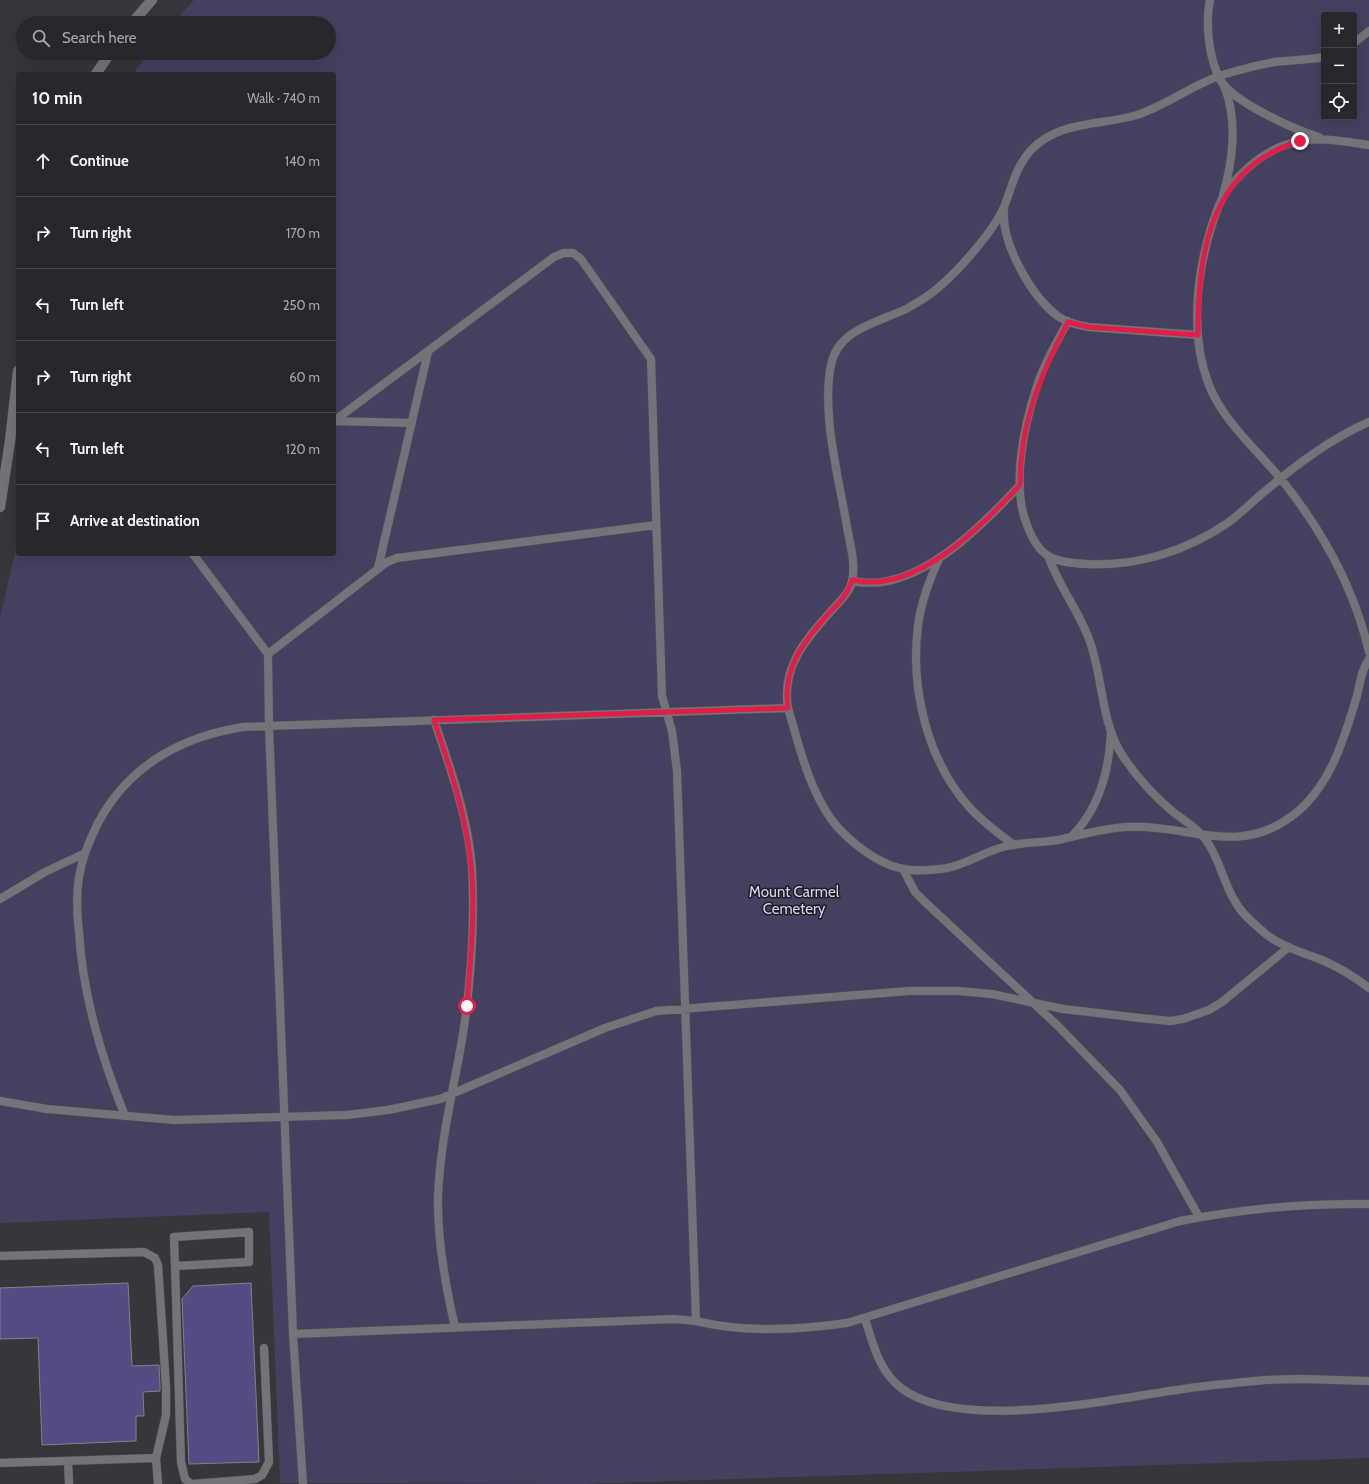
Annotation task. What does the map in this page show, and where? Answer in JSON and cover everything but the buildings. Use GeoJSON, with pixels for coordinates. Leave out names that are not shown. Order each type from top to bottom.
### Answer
{"type":"FeatureCollection","features":[{"type":"Feature","properties":{"kind":"main road"},"geometry":{"type":"LineString","coordinates":[[138,16],[152,0]]}},
{"type":"Feature","properties":{"kind":"main road"},"geometry":{"type":"LineString","coordinates":[[97,72],[105,60]]}},
{"type":"Feature","properties":{"kind":"main road"},"geometry":{"type":"LineString","coordinates":[[0,507],[16,385]]}},
{"type":"Feature","properties":{"kind":"lane"},"geometry":{"type":"LineString","coordinates":[[1210,0],[1207,27],[1213,57],[1229,107],[1232,137],[1227,180],[1210,234],[1201,272],[1198,335],[1205,370],[1215,397],[1232,422],[1280,479],[1316,526],[1329,548],[1352,594],[1361,620],[1369,652]]}},
{"type":"Feature","properties":{"kind":"lane"},"geometry":{"type":"LineString","coordinates":[[1357,41],[1369,31]]}},
{"type":"Feature","properties":{"kind":"lane"},"geometry":{"type":"LineString","coordinates":[[1321,57],[1273,63],[1220,79],[1151,110],[1135,115],[1072,126],[1049,135],[1039,142],[1024,158],[1014,178],[1004,206],[993,225],[966,259],[938,288],[910,306],[855,330],[840,343],[834,353],[829,378],[829,412],[852,560],[852,580],[845,596],[815,628],[794,660],[786,683],[788,708],[812,782],[832,822],[851,840],[890,865],[918,871],[947,868],[976,858],[992,850],[1014,845],[1057,840],[1072,836],[1128,827],[1168,828],[1228,838],[1257,834],[1280,824],[1306,806],[1322,784],[1339,749],[1363,672],[1369,659]]}},
{"type":"Feature","properties":{"kind":"lane"},"geometry":{"type":"LineString","coordinates":[[1220,79],[1230,91],[1252,106],[1296,129],[1326,139],[1369,145]]}},
{"type":"Feature","properties":{"kind":"lane"},"geometry":{"type":"LineString","coordinates":[[1221,201],[1246,170],[1270,153],[1300,141],[1326,139]]}},
{"type":"Feature","properties":{"kind":"lane"},"geometry":{"type":"LineString","coordinates":[[1004,206],[1004,226],[1010,245],[1021,269],[1042,300],[1059,316],[1068,322],[1088,327],[1198,335]]}},
{"type":"Feature","properties":{"kind":"lane"},"geometry":{"type":"LineString","coordinates":[[336,420],[554,257],[569,252],[577,255],[651,359],[662,696],[676,751],[696,1321]]}},
{"type":"Feature","properties":{"kind":"lane"},"geometry":{"type":"LineString","coordinates":[[1068,322],[1045,366],[1032,403],[1025,434],[1020,498],[1028,530],[1038,548],[1049,558],[1056,575],[1085,627],[1091,644],[1111,732],[1121,754],[1143,783],[1167,807],[1201,834],[1213,850],[1233,898],[1245,916],[1269,937],[1324,961],[1360,981],[1369,988]]}},
{"type":"Feature","properties":{"kind":"lane"},"geometry":{"type":"LineString","coordinates":[[378,568],[428,352]]}},
{"type":"Feature","properties":{"kind":"lane"},"geometry":{"type":"LineString","coordinates":[[336,421],[412,423]]}},
{"type":"Feature","properties":{"kind":"lane"},"geometry":{"type":"LineString","coordinates":[[1049,558],[1067,562],[1112,565],[1145,560],[1166,553],[1201,538],[1228,522],[1316,451],[1369,422]]}},
{"type":"Feature","properties":{"kind":"lane"},"geometry":{"type":"LineString","coordinates":[[852,580],[873,583],[898,578],[927,566],[973,531],[1020,485]]}},
{"type":"Feature","properties":{"kind":"lane"},"geometry":{"type":"LineString","coordinates":[[268,654],[378,568],[397,558],[656,525]]}},
{"type":"Feature","properties":{"kind":"lane"},"geometry":{"type":"LineString","coordinates":[[194,556],[268,654],[269,726],[293,1334],[303,1484]]}},
{"type":"Feature","properties":{"kind":"lane"},"geometry":{"type":"LineString","coordinates":[[940,557],[922,605],[917,637],[917,674],[924,714],[936,752],[960,795],[982,819],[1014,845]]}},
{"type":"Feature","properties":{"kind":"lane"},"geometry":{"type":"LineString","coordinates":[[125,1116],[100,1049],[91,1016],[81,959],[78,922],[78,878],[84,854],[103,814],[113,798],[143,767],[181,744],[203,735],[243,727],[788,708]]}},
{"type":"Feature","properties":{"kind":"lane"},"geometry":{"type":"LineString","coordinates":[[434,720],[457,791],[465,824],[472,866],[472,924],[467,1006],[439,1171],[438,1217],[441,1260],[455,1327]]}},
{"type":"Feature","properties":{"kind":"lane"},"geometry":{"type":"LineString","coordinates":[[1072,836],[1089,815],[1099,795],[1110,757],[1111,732]]}},
{"type":"Feature","properties":{"kind":"lane"},"geometry":{"type":"LineString","coordinates":[[0,899],[45,872],[84,854]]}},
{"type":"Feature","properties":{"kind":"lane"},"geometry":{"type":"LineString","coordinates":[[903,869],[915,892],[1031,1003],[1058,1026],[1133,1106],[1172,1165],[1199,1217]]}},
{"type":"Feature","properties":{"kind":"lane"},"geometry":{"type":"LineString","coordinates":[[0,1101],[47,1109],[174,1120],[347,1115],[423,1104],[632,1018],[656,1011],[686,1007],[934,990],[992,994],[1063,1009],[1170,1021],[1184,1019],[1209,1010],[1222,1002],[1289,947]]}},
{"type":"Feature","properties":{"kind":"lane"},"geometry":{"type":"LineString","coordinates":[[293,1334],[674,1319],[732,1327],[818,1327],[865,1319],[1158,1227],[1199,1217],[1221,1213],[1322,1204],[1369,1204]]}},
{"type":"Feature","properties":{"kind":"lane"},"geometry":{"type":"LineString","coordinates":[[175,1266],[249,1262],[249,1232],[174,1237],[181,1462],[185,1479],[192,1484],[255,1479],[262,1475],[269,1462],[264,1348]]}},
{"type":"Feature","properties":{"kind":"lane"},"geometry":{"type":"LineString","coordinates":[[0,1256],[144,1252],[155,1258],[158,1265],[166,1386],[166,1415],[156,1458],[158,1484]]}},
{"type":"Feature","properties":{"kind":"lane"},"geometry":{"type":"LineString","coordinates":[[865,1319],[878,1358],[892,1380],[921,1400],[950,1408],[985,1410],[1035,1408],[1265,1380],[1302,1379],[1369,1381]]}},
{"type":"Feature","properties":{"kind":"lane"},"geometry":{"type":"LineString","coordinates":[[0,1463],[156,1458]]}},
{"type":"Feature","properties":{"kind":"lane"},"geometry":{"type":"LineString","coordinates":[[68,1461],[69,1484]]}},
{"type":"Feature","properties":{"kind":"green space","name":"Mount Carmel Cemetery"},"geometry":{"type":"Polygon","coordinates":[[[194,0],[1369,0],[1369,1458],[584,1484],[280,1483],[269,1212],[0,1223],[0,617],[16,549],[16,556],[336,556],[336,72],[134,72],[143,60],[336,60],[336,16],[179,16],[194,0]]]}},
{"type":"Feature","properties":{"kind":"route"},"geometry":{"type":"LineString","coordinates":[[467,1006],[471,955],[472,866],[465,824],[457,791],[434,720],[788,708],[786,683],[794,660],[815,628],[845,596],[850,589],[852,580],[863,583],[885,582],[927,566],[973,531],[1020,485],[1025,434],[1037,385],[1045,366],[1068,322],[1103,329],[1198,335],[1201,272],[1204,255],[1221,201],[1237,180],[1257,161],[1284,146],[1300,141]]}}]}
